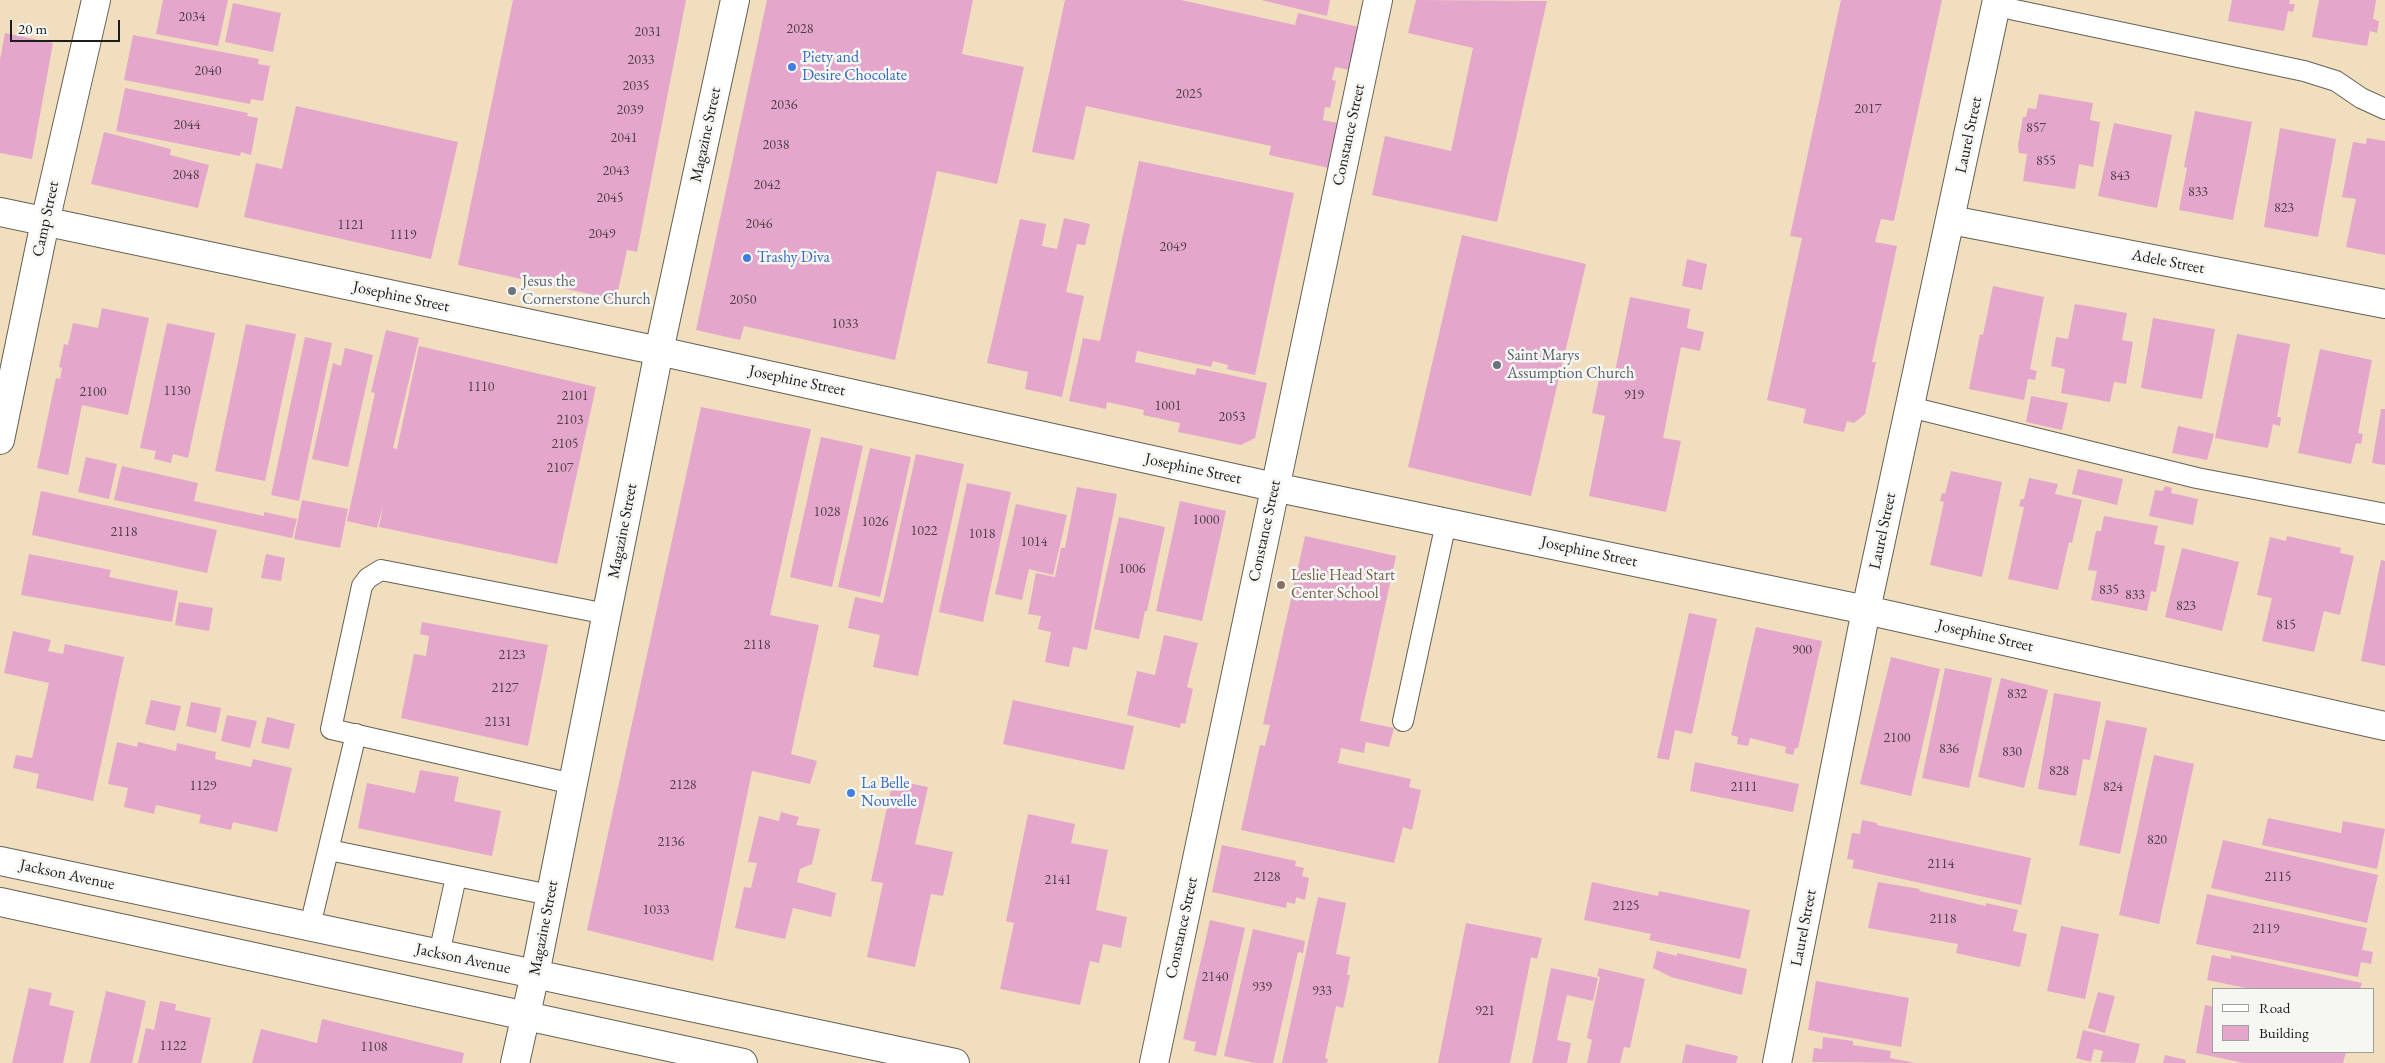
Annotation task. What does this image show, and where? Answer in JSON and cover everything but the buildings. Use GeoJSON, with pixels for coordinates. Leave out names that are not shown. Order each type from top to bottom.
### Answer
{"type":"FeatureCollection","features":[{"type":"Feature","properties":{"kind":"street","name":"Camp Street"},"geometry":{"type":"LineString","coordinates":[[0,440],[45,222],[96,0]]}},
{"type":"Feature","properties":{"kind":"street","name":"Magazine Street"},"geometry":{"type":"LineString","coordinates":[[515,1063],[535,974],[659,351],[735,0]]}},
{"type":"Feature","properties":{"kind":"street","name":"Constance Street"},"geometry":{"type":"LineString","coordinates":[[1154,1063],[1378,0]]}},
{"type":"Feature","properties":{"kind":"street","name":"Laurel Street"},"geometry":{"type":"LineString","coordinates":[[1777,1063],[1866,610],[1997,3]]}},
{"type":"Feature","properties":{"kind":"street","name":"Josephine Street"},"geometry":{"type":"LineString","coordinates":[[0,212],[659,351],[1274,487],[1866,610],[2385,726]]}},
{"type":"Feature","properties":{"kind":"street","name":"Adele Street"},"geometry":{"type":"LineString","coordinates":[[1951,220],[2385,304]]}},
{"type":"Feature","properties":{"kind":"street","name":"Jackson Avenue"},"geometry":{"type":"LineString","coordinates":[[0,861],[955,1063]]}},
{"type":"Feature","properties":{"kind":"street"},"geometry":{"type":"LineString","coordinates":[[0,902],[742,1063]]}},
{"type":"Feature","properties":{"kind":"lane"},"geometry":{"type":"LineString","coordinates":[[1997,3],[2304,71],[2336,81],[2361,98],[2385,109]]}},
{"type":"Feature","properties":{"kind":"lane"},"geometry":{"type":"LineString","coordinates":[[1910,407],[2197,478],[2385,514]]}},
{"type":"Feature","properties":{"kind":"lane"},"geometry":{"type":"LineString","coordinates":[[1403,721],[1446,523]]}},
{"type":"Feature","properties":{"kind":"lane"},"geometry":{"type":"LineString","coordinates":[[573,784],[332,729],[362,586],[368,578],[381,570],[607,614]]}},
{"type":"Feature","properties":{"kind":"lane"},"geometry":{"type":"LineString","coordinates":[[310,926],[356,734]]}},
{"type":"Feature","properties":{"kind":"lane"},"geometry":{"type":"LineString","coordinates":[[328,850],[550,895]]}},
{"type":"Feature","properties":{"kind":"lane"},"geometry":{"type":"LineString","coordinates":[[440,954],[456,877]]}},
{"type":"Feature","properties":{"kind":"place","name":"Piety and Desire Chocolate"},"geometry":{"type":"Point","coordinates":[792,67]}},
{"type":"Feature","properties":{"kind":"place","name":"Trashy Diva"},"geometry":{"type":"Point","coordinates":[747,258]}},
{"type":"Feature","properties":{"kind":"place","name":"Jesus the Cornerstone Church"},"geometry":{"type":"Point","coordinates":[512,291]}},
{"type":"Feature","properties":{"kind":"place","name":"Saint Marys Assumption Church"},"geometry":{"type":"Point","coordinates":[1497,365]}},
{"type":"Feature","properties":{"kind":"place","name":"Leslie Head Start Center School"},"geometry":{"type":"Point","coordinates":[1281,585]}},
{"type":"Feature","properties":{"kind":"place","name":"La Belle Nouvelle"},"geometry":{"type":"Point","coordinates":[851,793]}}]}
